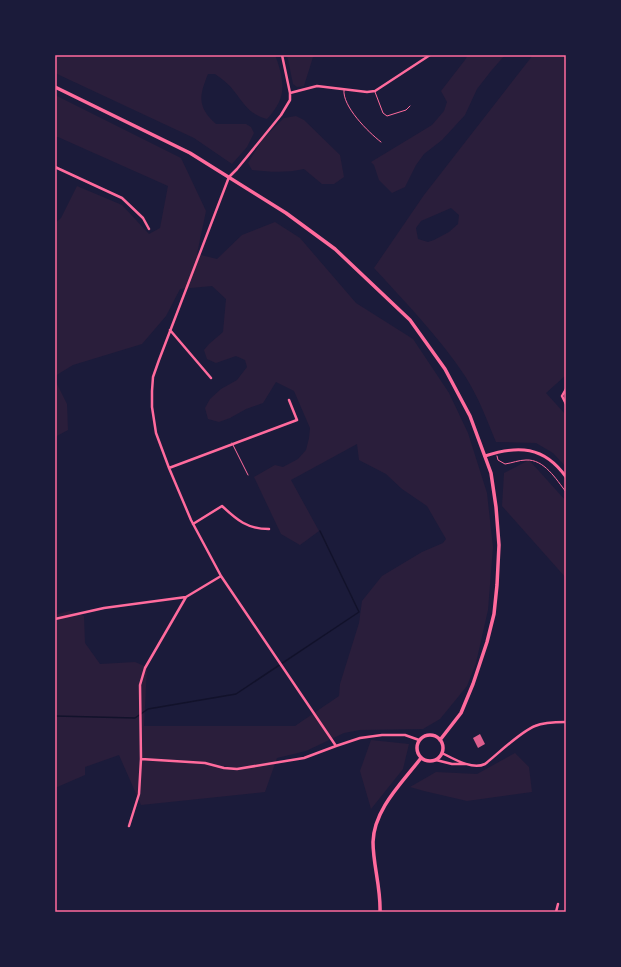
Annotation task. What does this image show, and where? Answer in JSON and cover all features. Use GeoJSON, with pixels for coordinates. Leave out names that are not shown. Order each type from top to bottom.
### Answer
{"type":"FeatureCollection","features":[{"type":"Feature","properties":{"kind":"main road"},"geometry":{"type":"LineString","coordinates":[[55,87],[190,153],[286,213],[335,249],[410,320],[445,369],[470,416],[491,473],[499,545],[494,614],[487,642],[473,684],[461,713],[440,740]]}},
{"type":"Feature","properties":{"kind":"main road"},"geometry":{"type":"LineString","coordinates":[[430,735],[437,737],[440,740],[443,746],[442,753],[436,760],[428,761],[421,758],[417,751],[418,744],[422,738],[430,735]]}},
{"type":"Feature","properties":{"kind":"main road"},"geometry":{"type":"LineString","coordinates":[[380,912],[373,843],[374,828],[377,818],[381,812],[421,758]]}},
{"type":"Feature","properties":{"kind":"street"},"geometry":{"type":"LineString","coordinates":[[282,55],[290,93],[290,100],[285,109],[229,177],[153,377],[152,407],[156,433],[169,468],[193,524],[221,576],[336,746]]}},
{"type":"Feature","properties":{"kind":"street"},"geometry":{"type":"LineString","coordinates":[[290,93],[317,86],[367,92],[374,91],[430,55]]}},
{"type":"Feature","properties":{"kind":"street"},"geometry":{"type":"LineString","coordinates":[[55,167],[122,198],[143,218],[149,229]]}},
{"type":"Feature","properties":{"kind":"street"},"geometry":{"type":"LineString","coordinates":[[170,330],[211,378]]}},
{"type":"Feature","properties":{"kind":"street"},"geometry":{"type":"LineString","coordinates":[[566,389],[562,396],[566,404]]}},
{"type":"Feature","properties":{"kind":"street"},"geometry":{"type":"LineString","coordinates":[[169,468],[232,443],[297,420],[288,400]]}},
{"type":"Feature","properties":{"kind":"street"},"geometry":{"type":"LineString","coordinates":[[484,456],[495,452],[523,449],[531,450],[552,461],[561,469],[566,477]]}},
{"type":"Feature","properties":{"kind":"street"},"geometry":{"type":"LineString","coordinates":[[193,524],[222,506],[232,517],[248,526],[259,529],[269,529]]}},
{"type":"Feature","properties":{"kind":"street"},"geometry":{"type":"LineString","coordinates":[[55,619],[104,608],[186,597],[221,576]]}},
{"type":"Feature","properties":{"kind":"street"},"geometry":{"type":"LineString","coordinates":[[129,826],[139,794],[141,759],[140,685],[145,668],[186,597]]}},
{"type":"Feature","properties":{"kind":"street"},"geometry":{"type":"LineString","coordinates":[[436,760],[452,764],[480,766],[486,764],[534,726],[566,722]]}},
{"type":"Feature","properties":{"kind":"street"},"geometry":{"type":"LineString","coordinates":[[141,759],[205,763],[224,768],[237,769],[304,758],[360,738],[382,735],[405,735],[420,740]]}},
{"type":"Feature","properties":{"kind":"street"},"geometry":{"type":"LineString","coordinates":[[442,753],[467,764]]}},
{"type":"Feature","properties":{"kind":"street"},"geometry":{"type":"LineString","coordinates":[[556,912],[558,904]]}},
{"type":"Feature","properties":{"kind":"lane"},"geometry":{"type":"LineString","coordinates":[[344,89],[343,95],[349,108],[371,134],[381,142]]}},
{"type":"Feature","properties":{"kind":"lane"},"geometry":{"type":"LineString","coordinates":[[374,91],[383,113],[387,116],[406,110],[410,106]]}},
{"type":"Feature","properties":{"kind":"lane"},"geometry":{"type":"LineString","coordinates":[[232,443],[248,475]]}},
{"type":"Feature","properties":{"kind":"path"},"geometry":{"type":"LineString","coordinates":[[495,452],[498,460],[505,464],[524,460],[531,460],[540,463],[552,474],[566,492]]}},
{"type":"Feature","properties":{"kind":"shaded area"},"geometry":{"type":"Polygon","coordinates":[[[55,55],[275,55],[282,78],[282,92],[277,106],[267,119],[252,112],[230,86],[215,74],[208,74],[202,95],[205,112],[216,124],[246,124],[251,127],[254,133],[247,147],[232,164],[194,138],[55,73],[55,55]]]}},
{"type":"Feature","properties":{"kind":"shaded area"},"geometry":{"type":"Polygon","coordinates":[[[287,55],[317,55],[313,57],[304,86],[297,87],[293,84],[287,55]]]}},
{"type":"Feature","properties":{"kind":"shaded area"},"geometry":{"type":"Polygon","coordinates":[[[468,55],[505,55],[477,89],[465,115],[442,140],[424,154],[416,165],[405,187],[392,193],[379,180],[374,165],[371,162],[432,125],[444,111],[447,102],[441,91],[468,55]]]}},
{"type":"Feature","properties":{"kind":"shaded area"},"geometry":{"type":"Polygon","coordinates":[[[533,55],[566,55],[566,375],[546,393],[566,415],[566,467],[553,453],[536,443],[496,442],[482,408],[465,376],[422,320],[374,268],[424,195],[533,55]],[[451,208],[421,221],[416,228],[418,239],[428,242],[449,232],[458,224],[459,215],[451,208]]]}},
{"type":"Feature","properties":{"kind":"shaded area"},"geometry":{"type":"Polygon","coordinates":[[[55,95],[181,158],[206,211],[197,254],[217,259],[242,235],[275,222],[300,238],[356,303],[413,339],[449,393],[468,433],[487,493],[493,547],[488,610],[476,663],[467,686],[440,719],[423,729],[360,730],[344,733],[306,751],[277,758],[265,792],[141,805],[119,755],[85,767],[85,775],[55,788],[55,615],[69,611],[84,616],[85,643],[100,664],[135,662],[147,667],[144,726],[295,726],[339,696],[340,684],[359,623],[362,601],[382,576],[422,552],[443,543],[446,539],[427,506],[402,489],[386,474],[359,460],[357,444],[291,480],[319,531],[300,545],[281,534],[254,477],[275,465],[283,467],[298,459],[306,450],[310,428],[294,391],[276,382],[263,403],[246,409],[219,422],[208,419],[205,408],[210,399],[221,389],[237,380],[247,367],[245,360],[236,356],[216,363],[207,359],[204,350],[223,332],[226,299],[212,286],[180,289],[166,316],[142,344],[73,365],[55,376],[55,223],[61,218],[77,186],[122,205],[149,234],[160,228],[168,186],[55,137],[55,95]]]}},
{"type":"Feature","properties":{"kind":"shaded area"},"geometry":{"type":"Polygon","coordinates":[[[296,116],[304,120],[340,155],[344,177],[334,184],[322,184],[304,169],[278,172],[252,170],[248,163],[262,140],[284,118],[296,116]]]}},
{"type":"Feature","properties":{"kind":"shaded area"},"geometry":{"type":"Polygon","coordinates":[[[55,380],[67,404],[68,430],[55,437],[55,380]]]}},
{"type":"Feature","properties":{"kind":"shaded area"},"geometry":{"type":"Polygon","coordinates":[[[529,460],[566,501],[566,578],[502,506],[504,473],[529,460]]]}},
{"type":"Feature","properties":{"kind":"shaded area"},"geometry":{"type":"Polygon","coordinates":[[[371,740],[409,744],[403,769],[371,809],[360,771],[371,740]]]}},
{"type":"Feature","properties":{"kind":"shaded area"},"geometry":{"type":"Polygon","coordinates":[[[515,753],[529,767],[532,792],[467,801],[410,787],[436,772],[477,774],[515,753]]]}},
{"type":"Feature","properties":{"kind":"building"},"geometry":{"type":"Polygon","coordinates":[[[480,734],[485,744],[478,748],[473,738],[480,734]]]}},
{"type":"Feature","properties":{"kind":"waterway"},"geometry":{"type":"LineString","coordinates":[[55,716],[135,718],[148,709],[236,694],[359,612],[320,531]]}}]}
